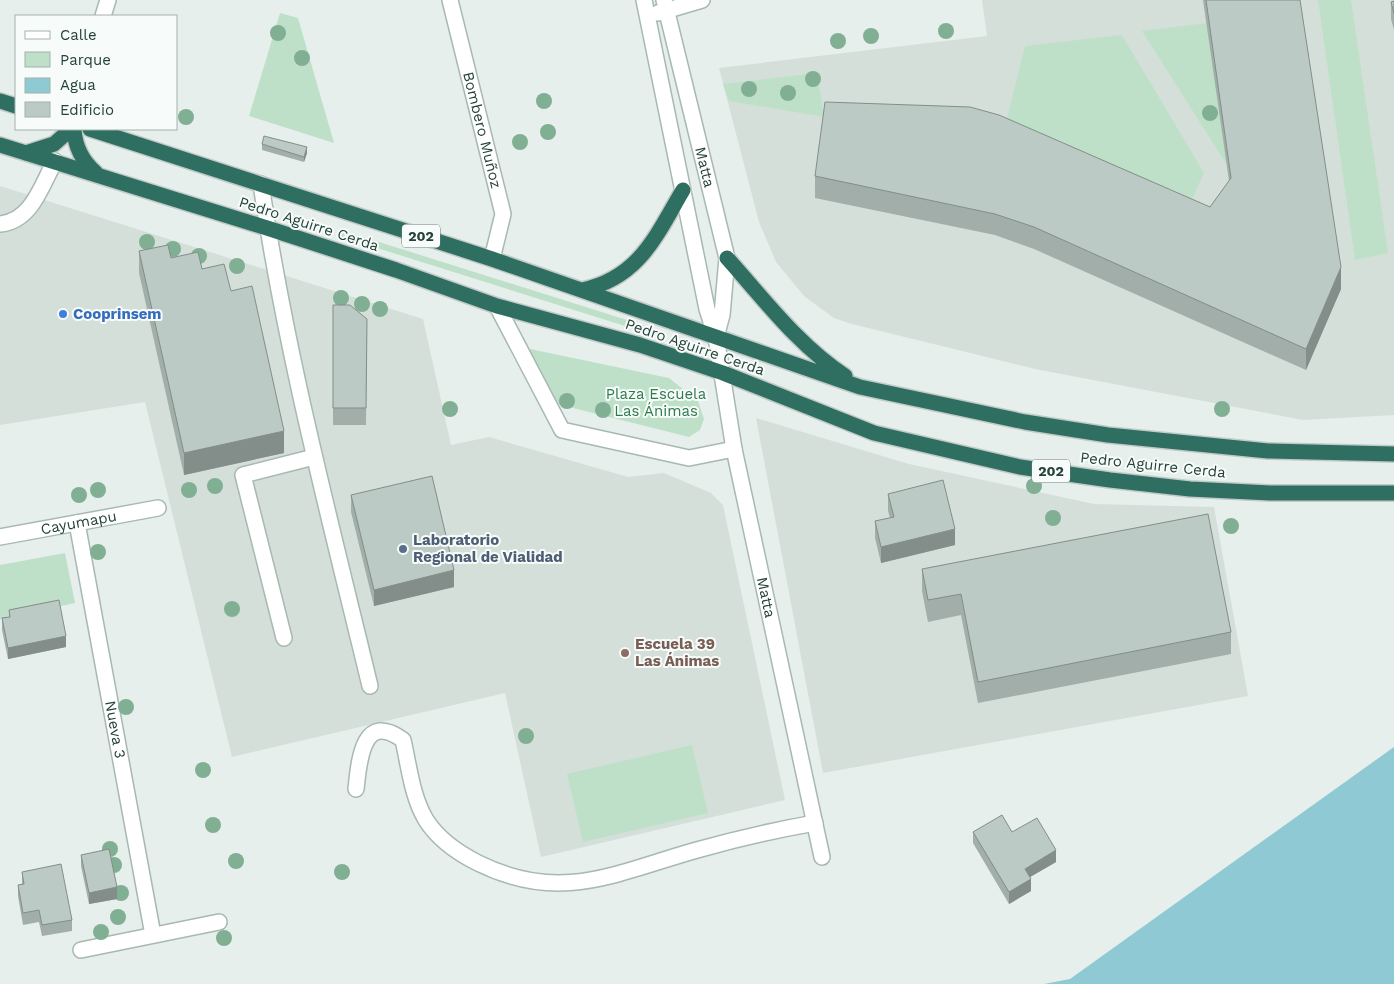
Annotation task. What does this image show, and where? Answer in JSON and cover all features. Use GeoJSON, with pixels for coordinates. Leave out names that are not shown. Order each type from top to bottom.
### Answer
{"type":"FeatureCollection","features":[{"type":"Feature","properties":{"kind":"highway"},"geometry":{"type":"LineString","coordinates":[[0,101],[15,106]]}},
{"type":"Feature","properties":{"kind":"highway"},"geometry":{"type":"LineString","coordinates":[[25,153],[45,149],[70,130]]}},
{"type":"Feature","properties":{"kind":"highway"},"geometry":{"type":"LineString","coordinates":[[74,130],[78,150],[89,167],[97,174]]}},
{"type":"Feature","properties":{"kind":"highway","name":"Pedro Aguirre Cerda"},"geometry":{"type":"LineString","coordinates":[[93,130],[492,259],[860,386],[1025,422],[1108,435],[1268,451],[1394,454]]}},
{"type":"Feature","properties":{"kind":"highway","name":"Pedro Aguirre Cerda"},"geometry":{"type":"LineString","coordinates":[[0,145],[267,228],[396,270],[497,306],[640,345],[723,373],[874,434],[1020,467],[1110,480],[1190,489],[1270,493],[1394,493]]}},
{"type":"Feature","properties":{"kind":"highway"},"geometry":{"type":"LineString","coordinates":[[581,290],[608,282],[634,265],[647,251],[683,190]]}},
{"type":"Feature","properties":{"kind":"highway"},"geometry":{"type":"LineString","coordinates":[[727,258],[809,348],[834,369],[860,386]]}},
{"type":"Feature","properties":{"kind":"street"},"geometry":{"type":"LineString","coordinates":[[104,15],[108,0]]}},
{"type":"Feature","properties":{"kind":"street","name":"Bombero Muñoz"},"geometry":{"type":"LineString","coordinates":[[450,0],[503,214],[492,259]]}},
{"type":"Feature","properties":{"kind":"street","name":"Matta"},"geometry":{"type":"LineString","coordinates":[[644,0],[707,309],[716,337],[734,449],[822,857]]}},
{"type":"Feature","properties":{"kind":"street"},"geometry":{"type":"LineString","coordinates":[[647,17],[666,5],[702,0]]}},
{"type":"Feature","properties":{"kind":"street","name":"Matta"},"geometry":{"type":"LineString","coordinates":[[666,5],[727,258],[722,315],[716,337]]}},
{"type":"Feature","properties":{"kind":"street"},"geometry":{"type":"LineString","coordinates":[[0,224],[15,221],[28,210],[54,161]]}},
{"type":"Feature","properties":{"kind":"street"},"geometry":{"type":"LineString","coordinates":[[260,184],[280,299],[314,457],[370,686]]}},
{"type":"Feature","properties":{"kind":"street"},"geometry":{"type":"LineString","coordinates":[[497,306],[562,430],[689,458],[734,449]]}},
{"type":"Feature","properties":{"kind":"street"},"geometry":{"type":"LineString","coordinates":[[284,638],[243,475],[314,457]]}},
{"type":"Feature","properties":{"kind":"street","name":"Cayumapu"},"geometry":{"type":"LineString","coordinates":[[0,537],[158,508]]}},
{"type":"Feature","properties":{"kind":"street","name":"Nueva 3"},"geometry":{"type":"LineString","coordinates":[[77,523],[153,935]]}},
{"type":"Feature","properties":{"kind":"street"},"geometry":{"type":"LineString","coordinates":[[356,789],[362,745],[367,739],[381,732],[397,735],[403,740],[418,804],[425,819],[443,840],[492,870],[537,882],[560,884],[600,880],[722,843],[815,823]]}},
{"type":"Feature","properties":{"kind":"street"},"geometry":{"type":"LineString","coordinates":[[81,950],[219,922]]}},
{"type":"Feature","properties":{"kind":"shaded area"},"geometry":{"type":"Polygon","coordinates":[[[982,0],[1394,0],[1394,415],[1303,420],[1035,369],[852,324],[834,318],[804,296],[776,262],[759,222],[719,68],[987,36],[982,0]]]}},
{"type":"Feature","properties":{"kind":"shaded area"},"geometry":{"type":"Polygon","coordinates":[[[0,186],[423,319],[451,445],[489,437],[628,477],[664,473],[711,493],[723,505],[785,800],[541,857],[505,693],[232,757],[145,402],[0,425],[0,186]]]}},
{"type":"Feature","properties":{"kind":"shaded area"},"geometry":{"type":"Polygon","coordinates":[[[756,418],[909,464],[1094,504],[1214,507],[1248,696],[823,773],[756,418]]]}},
{"type":"Feature","properties":{"kind":"green space"},"geometry":{"type":"Polygon","coordinates":[[[1318,0],[1351,0],[1388,253],[1355,260],[1318,0]]]}},
{"type":"Feature","properties":{"kind":"green space"},"geometry":{"type":"Polygon","coordinates":[[[280,13],[298,18],[334,143],[249,116],[280,13]]]}},
{"type":"Feature","properties":{"kind":"green space"},"geometry":{"type":"Polygon","coordinates":[[[1208,23],[1227,165],[1142,31],[1208,23]]]}},
{"type":"Feature","properties":{"kind":"green space"},"geometry":{"type":"Polygon","coordinates":[[[1122,35],[1204,173],[1187,210],[1004,130],[1025,46],[1122,35]]]}},
{"type":"Feature","properties":{"kind":"green space"},"geometry":{"type":"Polygon","coordinates":[[[817,73],[824,117],[729,101],[723,84],[817,73]]]}},
{"type":"Feature","properties":{"kind":"green space"},"geometry":{"type":"Polygon","coordinates":[[[341,230],[646,326],[644,332],[339,236],[341,230]]]}},
{"type":"Feature","properties":{"kind":"green space","name":"Plaza Escuela Las Ánimas"},"geometry":{"type":"Polygon","coordinates":[[[530,349],[669,378],[698,401],[704,419],[700,430],[689,437],[557,404],[527,358],[530,349]]]}},
{"type":"Feature","properties":{"kind":"green space"},"geometry":{"type":"Polygon","coordinates":[[[65,553],[75,603],[0,619],[0,565],[65,553]]]}},
{"type":"Feature","properties":{"kind":"green space"},"geometry":{"type":"Polygon","coordinates":[[[692,745],[708,813],[583,842],[567,774],[692,745]]]}},
{"type":"Feature","properties":{"kind":"water"},"geometry":{"type":"Polygon","coordinates":[[[1394,747],[1394,984],[1044,984],[1070,979],[1394,747]]]}},
{"type":"Feature","properties":{"kind":"building"},"geometry":{"type":"Polygon","coordinates":[[[1206,0],[1300,0],[1341,267],[1306,349],[1034,227],[995,214],[815,176],[825,102],[970,107],[999,115],[1210,207],[1231,178],[1206,0]]]}},
{"type":"Feature","properties":{"kind":"building"},"geometry":{"type":"Polygon","coordinates":[[[1394,1],[1394,13],[1391,2],[1394,1]]]}},
{"type":"Feature","properties":{"kind":"building"},"geometry":{"type":"Polygon","coordinates":[[[264,136],[307,147],[304,157],[262,144],[264,136]]]}},
{"type":"Feature","properties":{"kind":"building"},"geometry":{"type":"Polygon","coordinates":[[[168,245],[171,258],[198,252],[202,269],[224,264],[231,291],[252,286],[284,431],[184,453],[139,251],[168,245]]]}},
{"type":"Feature","properties":{"kind":"building"},"geometry":{"type":"Polygon","coordinates":[[[333,305],[350,305],[367,319],[366,408],[333,408],[333,305]]]}},
{"type":"Feature","properties":{"kind":"building","name":"Laboratorio Regional de Vialidad"},"geometry":{"type":"Polygon","coordinates":[[[432,476],[454,570],[374,590],[351,495],[432,476]]]}},
{"type":"Feature","properties":{"kind":"building"},"geometry":{"type":"Polygon","coordinates":[[[943,480],[955,529],[881,547],[875,521],[894,517],[888,494],[943,480]]]}},
{"type":"Feature","properties":{"kind":"building"},"geometry":{"type":"Polygon","coordinates":[[[1208,514],[1231,632],[978,682],[961,594],[928,600],[922,569],[1208,514]]]}},
{"type":"Feature","properties":{"kind":"building"},"geometry":{"type":"Polygon","coordinates":[[[59,600],[66,636],[8,648],[2,618],[10,617],[9,610],[59,600]]]}},
{"type":"Feature","properties":{"kind":"building"},"geometry":{"type":"Polygon","coordinates":[[[1002,815],[1012,832],[1037,818],[1056,850],[1025,869],[1031,879],[1009,892],[973,832],[1002,815]]]}},
{"type":"Feature","properties":{"kind":"building"},"geometry":{"type":"Polygon","coordinates":[[[109,849],[117,887],[89,893],[81,855],[109,849]]]}},
{"type":"Feature","properties":{"kind":"building"},"geometry":{"type":"Polygon","coordinates":[[[61,864],[72,920],[42,925],[39,910],[23,913],[18,885],[24,884],[22,872],[61,864]]]}},
{"type":"Feature","properties":{"kind":"place","name":"Cooprinsem"},"geometry":{"type":"Point","coordinates":[63,314]}},
{"type":"Feature","properties":{"kind":"place","name":"Laboratorio Regional de Vialidad"},"geometry":{"type":"Point","coordinates":[403,549]}},
{"type":"Feature","properties":{"kind":"place","name":"Escuela 39 Las Ánimas"},"geometry":{"type":"Point","coordinates":[625,653]}}]}
